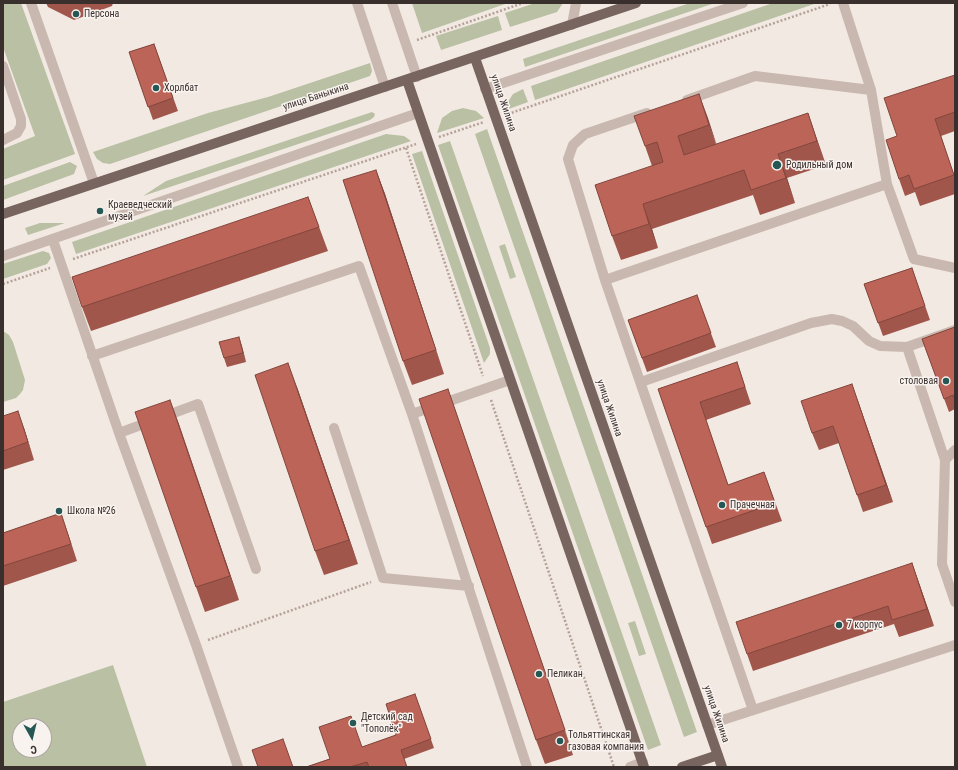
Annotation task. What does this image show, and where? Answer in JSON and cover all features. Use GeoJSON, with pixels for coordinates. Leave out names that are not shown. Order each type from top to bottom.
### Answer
{"type":"FeatureCollection","features":[{"type":"Feature","properties":{"kind":"main road","name":"улица Баныкина"},"geometry":{"type":"LineString","coordinates":[[3,214],[475,58],[632,4]]}},
{"type":"Feature","properties":{"kind":"main road","name":"улица Жилина"},"geometry":{"type":"LineString","coordinates":[[475,58],[722,767]]}},
{"type":"Feature","properties":{"kind":"main road"},"geometry":{"type":"LineString","coordinates":[[412,79],[418,113],[427,141],[643,765]]}},
{"type":"Feature","properties":{"kind":"main road"},"geometry":{"type":"LineString","coordinates":[[682,767],[718,755]]}},
{"type":"Feature","properties":{"kind":"lane"},"geometry":{"type":"LineString","coordinates":[[31,3],[94,183]]}},
{"type":"Feature","properties":{"kind":"lane"},"geometry":{"type":"LineString","coordinates":[[357,3],[385,87]]}},
{"type":"Feature","properties":{"kind":"lane"},"geometry":{"type":"LineString","coordinates":[[392,3],[406,46],[412,79]]}},
{"type":"Feature","properties":{"kind":"lane"},"geometry":{"type":"LineString","coordinates":[[572,25],[576,3]]}},
{"type":"Feature","properties":{"kind":"lane"},"geometry":{"type":"LineString","coordinates":[[485,89],[743,3]]}},
{"type":"Feature","properties":{"kind":"lane"},"geometry":{"type":"LineString","coordinates":[[843,3],[871,90],[887,184],[914,259],[955,268]]}},
{"type":"Feature","properties":{"kind":"lane"},"geometry":{"type":"LineString","coordinates":[[3,66],[21,118],[21,126],[17,133],[3,140]]}},
{"type":"Feature","properties":{"kind":"lane"},"geometry":{"type":"LineString","coordinates":[[674,104],[755,76],[871,90]]}},
{"type":"Feature","properties":{"kind":"lane"},"geometry":{"type":"LineString","coordinates":[[659,109],[585,134],[573,145],[568,159],[605,280],[753,710]]}},
{"type":"Feature","properties":{"kind":"lane"},"geometry":{"type":"LineString","coordinates":[[3,256],[418,113]]}},
{"type":"Feature","properties":{"kind":"lane"},"geometry":{"type":"LineString","coordinates":[[605,280],[887,184]]}},
{"type":"Feature","properties":{"kind":"lane"},"geometry":{"type":"LineString","coordinates":[[53,240],[119,433],[196,645],[238,767]]}},
{"type":"Feature","properties":{"kind":"lane"},"geometry":{"type":"LineString","coordinates":[[92,356],[359,266],[412,414],[527,767]]}},
{"type":"Feature","properties":{"kind":"lane"},"geometry":{"type":"LineString","coordinates":[[641,382],[812,323],[832,319],[842,321],[852,326],[869,341],[880,346],[907,347],[955,330]]}},
{"type":"Feature","properties":{"kind":"lane"},"geometry":{"type":"LineString","coordinates":[[907,347],[945,460],[942,564],[955,602]]}},
{"type":"Feature","properties":{"kind":"lane"},"geometry":{"type":"LineString","coordinates":[[412,414],[510,380]]}},
{"type":"Feature","properties":{"kind":"lane"},"geometry":{"type":"LineString","coordinates":[[119,433],[198,404],[256,569]]}},
{"type":"Feature","properties":{"kind":"lane"},"geometry":{"type":"LineString","coordinates":[[334,428],[383,578],[468,586]]}},
{"type":"Feature","properties":{"kind":"lane"},"geometry":{"type":"LineString","coordinates":[[945,460],[955,450]]}},
{"type":"Feature","properties":{"kind":"lane"},"geometry":{"type":"LineString","coordinates":[[707,725],[955,644]]}},
{"type":"Feature","properties":{"kind":"lane"},"geometry":{"type":"LineString","coordinates":[[630,767],[643,765]]}},
{"type":"Feature","properties":{"kind":"path"},"geometry":{"type":"LineString","coordinates":[[406,46],[425,37],[523,3]]}},
{"type":"Feature","properties":{"kind":"path"},"geometry":{"type":"LineString","coordinates":[[3,284],[833,3]]}},
{"type":"Feature","properties":{"kind":"path"},"geometry":{"type":"LineString","coordinates":[[406,148],[614,767]]}},
{"type":"Feature","properties":{"kind":"path"},"geometry":{"type":"LineString","coordinates":[[196,645],[383,578]]}},
{"type":"Feature","properties":{"kind":"green space"},"geometry":{"type":"Polygon","coordinates":[[[3,3],[21,3],[75,154],[3,180],[3,149],[35,136],[3,47],[3,3]]]}},
{"type":"Feature","properties":{"kind":"green space"},"geometry":{"type":"Polygon","coordinates":[[[412,3],[508,3],[422,33],[412,3]]]}},
{"type":"Feature","properties":{"kind":"green space"},"geometry":{"type":"Polygon","coordinates":[[[535,3],[563,3],[557,12],[510,27],[505,13],[535,3]]]}},
{"type":"Feature","properties":{"kind":"green space"},"geometry":{"type":"Polygon","coordinates":[[[690,3],[715,3],[525,67],[523,59],[690,3]]]}},
{"type":"Feature","properties":{"kind":"green space"},"geometry":{"type":"Polygon","coordinates":[[[773,3],[817,3],[535,100],[531,86],[773,3]]]}},
{"type":"Feature","properties":{"kind":"green space"},"geometry":{"type":"Polygon","coordinates":[[[498,16],[502,30],[441,50],[436,36],[498,16]]]}},
{"type":"Feature","properties":{"kind":"green space"},"geometry":{"type":"Polygon","coordinates":[[[370,63],[372,71],[370,76],[110,164],[103,163],[97,159],[93,152],[208,113],[268,97],[370,63]]]}},
{"type":"Feature","properties":{"kind":"green space"},"geometry":{"type":"Polygon","coordinates":[[[523,89],[528,102],[506,110],[506,105],[513,94],[523,89]]]}},
{"type":"Feature","properties":{"kind":"green space"},"geometry":{"type":"Polygon","coordinates":[[[463,108],[476,111],[484,118],[437,133],[442,118],[452,111],[463,108]]]}},
{"type":"Feature","properties":{"kind":"green space"},"geometry":{"type":"Polygon","coordinates":[[[372,112],[375,114],[370,120],[143,196],[166,181],[372,112]]]}},
{"type":"Feature","properties":{"kind":"green space"},"geometry":{"type":"Polygon","coordinates":[[[487,129],[697,732],[684,737],[475,134],[487,129]]]}},
{"type":"Feature","properties":{"kind":"green space"},"geometry":{"type":"Polygon","coordinates":[[[386,134],[404,136],[411,141],[76,254],[72,242],[386,134]]]}},
{"type":"Feature","properties":{"kind":"green space"},"geometry":{"type":"Polygon","coordinates":[[[450,141],[661,745],[648,750],[438,145],[450,141]]]}},
{"type":"Feature","properties":{"kind":"green space"},"geometry":{"type":"Polygon","coordinates":[[[422,151],[490,348],[490,354],[484,363],[412,154],[422,151]]]}},
{"type":"Feature","properties":{"kind":"green space"},"geometry":{"type":"Polygon","coordinates":[[[70,162],[77,166],[74,174],[3,200],[3,186],[70,162]]]}},
{"type":"Feature","properties":{"kind":"green space"},"geometry":{"type":"Polygon","coordinates":[[[40,223],[65,223],[28,235],[25,228],[40,223]]]}},
{"type":"Feature","properties":{"kind":"green space"},"geometry":{"type":"Polygon","coordinates":[[[505,244],[516,277],[510,279],[499,246],[505,244]]]}},
{"type":"Feature","properties":{"kind":"green space"},"geometry":{"type":"Polygon","coordinates":[[[43,251],[49,253],[51,258],[47,264],[3,279],[3,264],[43,251]]]}},
{"type":"Feature","properties":{"kind":"green space"},"geometry":{"type":"Polygon","coordinates":[[[3,331],[9,335],[13,342],[25,380],[23,390],[16,398],[3,402],[3,331]]]}},
{"type":"Feature","properties":{"kind":"green space"},"geometry":{"type":"Polygon","coordinates":[[[635,621],[646,654],[639,656],[628,623],[635,621]]]}},
{"type":"Feature","properties":{"kind":"green space"},"geometry":{"type":"Polygon","coordinates":[[[113,665],[147,767],[3,767],[3,702],[113,665]]]}},
{"type":"Feature","properties":{"kind":"building","name":"Хорлбат"},"geometry":{"type":"Polygon","coordinates":[[[154,44],[173,98],[148,107],[129,52],[154,44]]]}},
{"type":"Feature","properties":{"kind":"building"},"geometry":{"type":"Polygon","coordinates":[[[955,75],[955,112],[935,119],[954,175],[914,189],[909,175],[899,179],[886,140],[897,136],[884,98],[955,75]]]}},
{"type":"Feature","properties":{"kind":"building"},"geometry":{"type":"Polygon","coordinates":[[[699,94],[709,125],[678,136],[684,155],[808,113],[817,141],[778,154],[786,178],[751,190],[744,170],[643,204],[649,224],[612,236],[595,185],[663,162],[657,142],[645,146],[634,116],[699,94]]]}},
{"type":"Feature","properties":{"kind":"building"},"geometry":{"type":"Polygon","coordinates":[[[376,170],[436,350],[403,361],[343,180],[376,170]]]}},
{"type":"Feature","properties":{"kind":"building"},"geometry":{"type":"Polygon","coordinates":[[[308,197],[319,227],[82,307],[72,277],[308,197]]]}},
{"type":"Feature","properties":{"kind":"building"},"geometry":{"type":"Polygon","coordinates":[[[912,268],[925,306],[878,323],[864,284],[912,268]]]}},
{"type":"Feature","properties":{"kind":"building"},"geometry":{"type":"Polygon","coordinates":[[[697,295],[711,333],[642,358],[628,320],[697,295]]]}},
{"type":"Feature","properties":{"kind":"building","name":"столовая"},"geometry":{"type":"Polygon","coordinates":[[[955,327],[955,400],[953,395],[944,399],[922,339],[955,327]]]}},
{"type":"Feature","properties":{"kind":"building"},"geometry":{"type":"Polygon","coordinates":[[[239,337],[243,353],[224,358],[219,342],[239,337]]]}},
{"type":"Feature","properties":{"kind":"building"},"geometry":{"type":"Polygon","coordinates":[[[737,362],[745,387],[700,402],[728,485],[764,472],[775,503],[706,527],[658,389],[737,362]]]}},
{"type":"Feature","properties":{"kind":"building"},"geometry":{"type":"Polygon","coordinates":[[[288,363],[349,540],[315,551],[255,375],[288,363]]]}},
{"type":"Feature","properties":{"kind":"building"},"geometry":{"type":"Polygon","coordinates":[[[852,384],[886,485],[857,495],[833,426],[812,433],[801,401],[852,384]]]}},
{"type":"Feature","properties":{"kind":"building"},"geometry":{"type":"Polygon","coordinates":[[[448,389],[565,730],[536,740],[419,399],[448,389]]]}},
{"type":"Feature","properties":{"kind":"building"},"geometry":{"type":"Polygon","coordinates":[[[170,400],[230,576],[196,587],[135,412],[170,400]]]}},
{"type":"Feature","properties":{"kind":"building"},"geometry":{"type":"Polygon","coordinates":[[[18,411],[28,442],[3,451],[3,416],[18,411]]]}},
{"type":"Feature","properties":{"kind":"building"},"geometry":{"type":"Polygon","coordinates":[[[61,513],[71,544],[3,566],[3,533],[61,513]]]}},
{"type":"Feature","properties":{"kind":"building"},"geometry":{"type":"Polygon","coordinates":[[[912,563],[927,609],[892,620],[888,606],[747,654],[736,622],[912,563]]]}},
{"type":"Feature","properties":{"kind":"building"},"geometry":{"type":"Polygon","coordinates":[[[415,694],[431,739],[401,750],[407,767],[369,767],[367,762],[350,767],[306,767],[330,759],[319,727],[351,716],[362,747],[396,735],[386,704],[415,694]]]}},
{"type":"Feature","properties":{"kind":"building"},"geometry":{"type":"Polygon","coordinates":[[[283,739],[293,767],[258,767],[252,750],[283,739]]]}},
{"type":"Feature","properties":{"kind":"place","name":"Персона"},"geometry":{"type":"Point","coordinates":[76,14]}},
{"type":"Feature","properties":{"kind":"place","name":"Хорлбат"},"geometry":{"type":"Point","coordinates":[156,88]}},
{"type":"Feature","properties":{"kind":"place","name":"Родильный дом"},"geometry":{"type":"Point","coordinates":[777,165]}},
{"type":"Feature","properties":{"kind":"place","name":"Краеведческий музей"},"geometry":{"type":"Point","coordinates":[100,211]}},
{"type":"Feature","properties":{"kind":"place","name":"столовая"},"geometry":{"type":"Point","coordinates":[946,381]}},
{"type":"Feature","properties":{"kind":"place","name":"Прачечная"},"geometry":{"type":"Point","coordinates":[722,505]}},
{"type":"Feature","properties":{"kind":"place","name":"Школа №26"},"geometry":{"type":"Point","coordinates":[59,511]}},
{"type":"Feature","properties":{"kind":"place","name":"7 корпус"},"geometry":{"type":"Point","coordinates":[839,625]}},
{"type":"Feature","properties":{"kind":"place","name":"Пеликан"},"geometry":{"type":"Point","coordinates":[539,674]}},
{"type":"Feature","properties":{"kind":"place","name":"Детский сад \"Тополёк\""},"geometry":{"type":"Point","coordinates":[353,723]}},
{"type":"Feature","properties":{"kind":"place","name":"Тольяттинская газовая компания"},"geometry":{"type":"Point","coordinates":[560,741]}}]}
